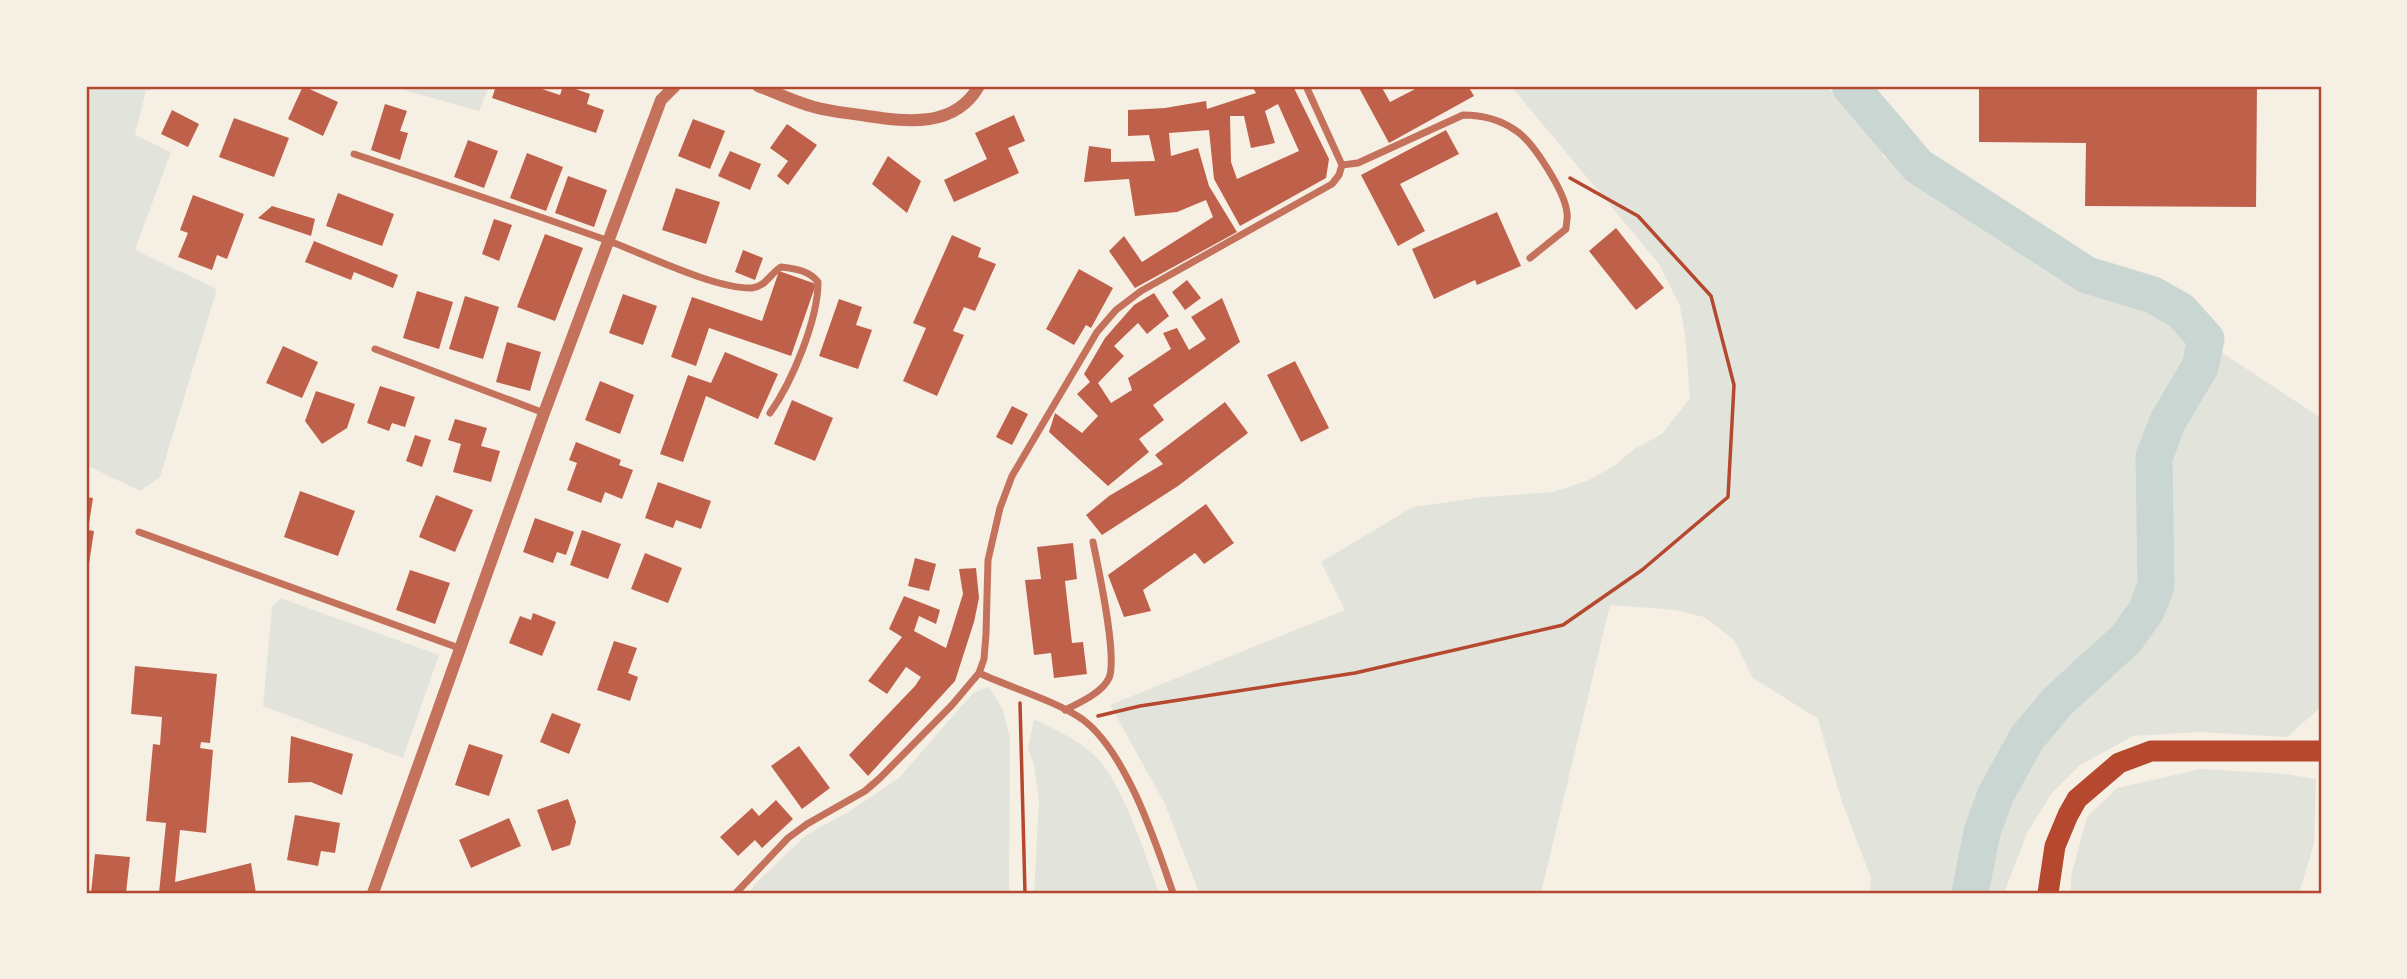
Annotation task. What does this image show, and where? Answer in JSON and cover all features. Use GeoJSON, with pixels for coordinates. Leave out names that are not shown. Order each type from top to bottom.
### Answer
{"type":"FeatureCollection","features":[{"type":"Feature","properties":{"kind":"highway"},"geometry":{"type":"LineString","coordinates":[[2048,893],[2055,846],[2068,815],[2077,799],[2119,764],[2151,751],[2312,751]]}},
{"type":"Feature","properties":{"kind":"street"},"geometry":{"type":"LineString","coordinates":[[373,893],[459,648],[608,241],[661,100],[674,86]]}},
{"type":"Feature","properties":{"kind":"street"},"geometry":{"type":"LineString","coordinates":[[758,86],[811,107],[901,121],[942,117],[961,107],[979,86]]}},
{"type":"Feature","properties":{"kind":"street"},"geometry":{"type":"LineString","coordinates":[[736,893],[788,838],[807,824],[866,791],[952,705],[979,673],[984,659],[988,560],[1000,508],[1012,476],[1097,332],[1115,310],[1141,292],[1332,184],[1339,175],[1342,165],[1306,86]]}},
{"type":"Feature","properties":{"kind":"street"},"geometry":{"type":"LineString","coordinates":[[1342,165],[1358,163],[1463,115],[1480,116],[1517,131],[1544,163],[1560,190],[1567,213],[1566,229],[1530,258]]}},
{"type":"Feature","properties":{"kind":"street"},"geometry":{"type":"LineString","coordinates":[[354,154],[608,241],[726,286],[757,288],[781,267],[800,270],[814,278],[818,282],[817,304],[787,388],[770,413]]}},
{"type":"Feature","properties":{"kind":"street"},"geometry":{"type":"LineString","coordinates":[[375,349],[544,413]]}},
{"type":"Feature","properties":{"kind":"street"},"geometry":{"type":"LineString","coordinates":[[139,532],[459,648]]}},
{"type":"Feature","properties":{"kind":"street"},"geometry":{"type":"LineString","coordinates":[[1065,710],[1091,696],[1109,677],[1111,649],[1093,542]]}},
{"type":"Feature","properties":{"kind":"street"},"geometry":{"type":"LineString","coordinates":[[979,673],[1065,710],[1082,719],[1097,733],[1125,775],[1162,860],[1173,893]]}},
{"type":"Feature","properties":{"kind":"path"},"geometry":{"type":"LineString","coordinates":[[1082,719],[1140,705],[1354,673],[1563,625],[1642,570],[1728,497],[1734,385],[1711,296],[1638,216],[1544,163]]}},
{"type":"Feature","properties":{"kind":"path"},"geometry":{"type":"LineString","coordinates":[[1019,691],[1025,893]]}},
{"type":"Feature","properties":{"kind":"shaded area"},"geometry":{"type":"Polygon","coordinates":[[[86,86],[159,86],[146,91],[135,135],[171,152],[135,250],[217,289],[160,477],[140,491],[86,465],[86,86]]]}},
{"type":"Feature","properties":{"kind":"shaded area"},"geometry":{"type":"Polygon","coordinates":[[[405,86],[489,86],[479,111],[404,90],[405,86]]]}},
{"type":"Feature","properties":{"kind":"shaded area"},"geometry":{"type":"Polygon","coordinates":[[[1511,86],[1824,86],[1885,132],[1883,157],[1983,212],[2115,291],[2168,317],[2321,418],[2321,707],[2287,737],[2199,732],[2133,736],[2080,765],[2052,793],[2027,833],[2004,893],[1870,893],[1871,878],[1841,799],[1818,719],[1752,677],[1734,640],[1704,617],[1675,610],[1610,605],[1541,893],[1199,893],[1165,804],[1110,705],[1345,610],[1321,562],[1413,507],[1485,497],[1553,492],[1589,480],[1614,466],[1634,449],[1662,434],[1690,398],[1680,306],[1659,264],[1511,86]]]}},
{"type":"Feature","properties":{"kind":"shaded area"},"geometry":{"type":"Polygon","coordinates":[[[280,598],[439,655],[403,758],[263,706],[272,607],[280,598]]]}},
{"type":"Feature","properties":{"kind":"shaded area"},"geometry":{"type":"Polygon","coordinates":[[[989,687],[1003,710],[1010,739],[1009,893],[749,893],[806,835],[850,811],[899,778],[973,693],[989,687]]]}},
{"type":"Feature","properties":{"kind":"shaded area"},"geometry":{"type":"Polygon","coordinates":[[[1034,719],[1084,747],[1108,772],[1133,823],[1159,893],[1034,893],[1039,801],[1034,765],[1028,749],[1034,719]]]}},
{"type":"Feature","properties":{"kind":"shaded area"},"geometry":{"type":"Polygon","coordinates":[[[2201,769],[2286,774],[2316,779],[2314,844],[2299,893],[2071,893],[2071,876],[2087,817],[2117,788],[2201,769]]]}},
{"type":"Feature","properties":{"kind":"building"},"geometry":{"type":"Polygon","coordinates":[[[303,86],[338,102],[323,136],[288,119],[303,86]]]}},
{"type":"Feature","properties":{"kind":"building"},"geometry":{"type":"Polygon","coordinates":[[[496,86],[533,86],[560,95],[563,86],[567,86],[590,94],[587,104],[604,110],[596,133],[492,98],[496,86]]]}},
{"type":"Feature","properties":{"kind":"building"},"geometry":{"type":"Polygon","coordinates":[[[1252,86],[1293,86],[1329,159],[1326,178],[1240,226],[1214,179],[1209,130],[1169,133],[1171,156],[1198,148],[1209,186],[1237,232],[1135,288],[1109,251],[1124,236],[1142,262],[1213,217],[1206,200],[1177,212],[1135,216],[1129,179],[1084,182],[1089,146],[1111,149],[1111,162],[1155,161],[1149,135],[1128,136],[1128,110],[1165,108],[1206,101],[1207,109],[1256,93],[1252,86]],[[1278,104],[1265,111],[1275,143],[1251,148],[1244,116],[1230,116],[1231,162],[1237,179],[1299,151],[1278,104]]]}},
{"type":"Feature","properties":{"kind":"building"},"geometry":{"type":"Polygon","coordinates":[[[1358,86],[1381,86],[1390,102],[1421,86],[1468,86],[1474,96],[1389,143],[1358,86]]]}},
{"type":"Feature","properties":{"kind":"building"},"geometry":{"type":"Polygon","coordinates":[[[1979,86],[2257,86],[2256,207],[2085,206],[2086,143],[1979,142],[1979,86]]]}},
{"type":"Feature","properties":{"kind":"building"},"geometry":{"type":"Polygon","coordinates":[[[385,104],[407,111],[400,131],[408,133],[400,160],[371,150],[385,104]]]}},
{"type":"Feature","properties":{"kind":"building"},"geometry":{"type":"Polygon","coordinates":[[[172,110],[199,124],[188,147],[161,134],[172,110]]]}},
{"type":"Feature","properties":{"kind":"building"},"geometry":{"type":"Polygon","coordinates":[[[1014,115],[1025,141],[1008,148],[1019,173],[954,202],[944,180],[987,159],[975,133],[1014,115]]]}},
{"type":"Feature","properties":{"kind":"building"},"geometry":{"type":"Polygon","coordinates":[[[234,118],[289,138],[274,177],[219,157],[234,118]]]}},
{"type":"Feature","properties":{"kind":"building"},"geometry":{"type":"Polygon","coordinates":[[[693,119],[725,131],[710,169],[678,156],[693,119]]]}},
{"type":"Feature","properties":{"kind":"building"},"geometry":{"type":"Polygon","coordinates":[[[787,124],[817,145],[788,185],[777,176],[788,161],[770,148],[787,124]]]}},
{"type":"Feature","properties":{"kind":"building"},"geometry":{"type":"Polygon","coordinates":[[[1446,130],[1459,154],[1400,184],[1425,231],[1398,246],[1361,175],[1446,130]]]}},
{"type":"Feature","properties":{"kind":"building"},"geometry":{"type":"Polygon","coordinates":[[[468,140],[498,151],[484,188],[454,177],[468,140]]]}},
{"type":"Feature","properties":{"kind":"building"},"geometry":{"type":"Polygon","coordinates":[[[730,151],[761,164],[750,190],[718,176],[730,151]]]}},
{"type":"Feature","properties":{"kind":"building"},"geometry":{"type":"Polygon","coordinates":[[[527,153],[563,167],[546,211],[510,198],[527,153]]]}},
{"type":"Feature","properties":{"kind":"building"},"geometry":{"type":"Polygon","coordinates":[[[888,156],[921,181],[907,213],[872,184],[888,156]]]}},
{"type":"Feature","properties":{"kind":"building"},"geometry":{"type":"Polygon","coordinates":[[[568,176],[607,190],[594,227],[555,213],[568,176]]]}},
{"type":"Feature","properties":{"kind":"building"},"geometry":{"type":"Polygon","coordinates":[[[676,188],[720,202],[706,244],[662,230],[676,188]]]}},
{"type":"Feature","properties":{"kind":"building"},"geometry":{"type":"Polygon","coordinates":[[[338,193],[394,214],[382,246],[326,226],[338,193]]]}},
{"type":"Feature","properties":{"kind":"building"},"geometry":{"type":"Polygon","coordinates":[[[193,195],[244,214],[227,259],[217,255],[212,270],[178,257],[188,233],[180,230],[193,195]]]}},
{"type":"Feature","properties":{"kind":"building"},"geometry":{"type":"Polygon","coordinates":[[[272,206],[315,219],[311,236],[258,218],[272,206]]]}},
{"type":"Feature","properties":{"kind":"building"},"geometry":{"type":"Polygon","coordinates":[[[1497,212],[1521,266],[1477,285],[1475,280],[1434,299],[1412,249],[1497,212]]]}},
{"type":"Feature","properties":{"kind":"building"},"geometry":{"type":"Polygon","coordinates":[[[494,219],[512,225],[499,261],[482,254],[494,219]]]}},
{"type":"Feature","properties":{"kind":"building"},"geometry":{"type":"Polygon","coordinates":[[[1616,228],[1664,288],[1636,310],[1589,251],[1616,228]]]}},
{"type":"Feature","properties":{"kind":"building"},"geometry":{"type":"Polygon","coordinates":[[[545,234],[583,248],[555,321],[517,307],[545,234]]]}},
{"type":"Feature","properties":{"kind":"building"},"geometry":{"type":"Polygon","coordinates":[[[952,235],[981,248],[978,257],[996,264],[975,311],[964,307],[953,331],[964,335],[937,396],[903,381],[926,328],[913,323],[952,235]]]}},
{"type":"Feature","properties":{"kind":"building"},"geometry":{"type":"Polygon","coordinates":[[[314,241],[398,275],[393,288],[354,272],[351,280],[305,262],[314,241]]]}},
{"type":"Feature","properties":{"kind":"building"},"geometry":{"type":"Polygon","coordinates":[[[743,250],[763,258],[755,280],[735,272],[743,250]]]}},
{"type":"Feature","properties":{"kind":"building"},"geometry":{"type":"Polygon","coordinates":[[[1079,269],[1113,288],[1091,328],[1086,325],[1074,345],[1046,329],[1079,269]]]}},
{"type":"Feature","properties":{"kind":"building"},"geometry":{"type":"Polygon","coordinates":[[[779,271],[816,284],[791,356],[709,328],[696,366],[671,357],[692,297],[762,321],[779,271]]]}},
{"type":"Feature","properties":{"kind":"building"},"geometry":{"type":"Polygon","coordinates":[[[1187,280],[1201,298],[1185,310],[1172,292],[1187,280]]]}},
{"type":"Feature","properties":{"kind":"building"},"geometry":{"type":"Polygon","coordinates":[[[417,291],[453,302],[439,349],[403,338],[417,291]]]}},
{"type":"Feature","properties":{"kind":"building"},"geometry":{"type":"Polygon","coordinates":[[[1154,293],[1169,316],[1147,334],[1138,323],[1114,346],[1124,356],[1098,383],[1111,403],[1132,390],[1128,378],[1171,349],[1163,333],[1177,328],[1189,350],[1206,339],[1191,317],[1222,298],[1240,342],[1153,405],[1164,420],[1139,439],[1149,452],[1108,486],[1049,432],[1055,413],[1082,433],[1098,416],[1077,394],[1090,382],[1084,374],[1105,338],[1134,305],[1154,293]]]}},
{"type":"Feature","properties":{"kind":"building"},"geometry":{"type":"Polygon","coordinates":[[[623,294],[657,306],[643,345],[609,333],[623,294]]]}},
{"type":"Feature","properties":{"kind":"building"},"geometry":{"type":"Polygon","coordinates":[[[465,296],[499,307],[483,359],[449,349],[465,296]]]}},
{"type":"Feature","properties":{"kind":"building"},"geometry":{"type":"Polygon","coordinates":[[[839,299],[862,307],[856,325],[872,330],[858,369],[819,356],[839,299]]]}},
{"type":"Feature","properties":{"kind":"building"},"geometry":{"type":"Polygon","coordinates":[[[507,342],[541,352],[530,391],[496,382],[507,342]]]}},
{"type":"Feature","properties":{"kind":"building"},"geometry":{"type":"Polygon","coordinates":[[[283,346],[318,362],[302,398],[266,383],[283,346]]]}},
{"type":"Feature","properties":{"kind":"building"},"geometry":{"type":"Polygon","coordinates":[[[725,352],[778,374],[758,419],[706,396],[683,462],[660,454],[688,375],[711,383],[725,352]]]}},
{"type":"Feature","properties":{"kind":"building"},"geometry":{"type":"Polygon","coordinates":[[[1295,361],[1329,428],[1301,442],[1267,375],[1295,361]]]}},
{"type":"Feature","properties":{"kind":"building"},"geometry":{"type":"Polygon","coordinates":[[[600,381],[634,395],[620,434],[585,420],[600,381]]]}},
{"type":"Feature","properties":{"kind":"building"},"geometry":{"type":"Polygon","coordinates":[[[380,386],[415,397],[405,427],[392,423],[389,431],[367,423],[380,386]]]}},
{"type":"Feature","properties":{"kind":"building"},"geometry":{"type":"Polygon","coordinates":[[[316,391],[355,404],[347,428],[322,444],[305,421],[316,391]]]}},
{"type":"Feature","properties":{"kind":"building"},"geometry":{"type":"Polygon","coordinates":[[[792,400],[833,418],[815,461],[774,444],[792,400]]]}},
{"type":"Feature","properties":{"kind":"building"},"geometry":{"type":"Polygon","coordinates":[[[1225,402],[1248,433],[1178,486],[1102,535],[1086,515],[1109,496],[1163,464],[1155,455],[1225,402]]]}},
{"type":"Feature","properties":{"kind":"building"},"geometry":{"type":"Polygon","coordinates":[[[1012,406],[1028,414],[1012,445],[996,437],[1012,406]]]}},
{"type":"Feature","properties":{"kind":"building"},"geometry":{"type":"Polygon","coordinates":[[[455,419],[487,428],[481,446],[500,451],[491,482],[453,472],[461,444],[448,440],[455,419]]]}},
{"type":"Feature","properties":{"kind":"building"},"geometry":{"type":"Polygon","coordinates":[[[415,435],[431,440],[422,467],[406,461],[415,435]]]}},
{"type":"Feature","properties":{"kind":"building"},"geometry":{"type":"Polygon","coordinates":[[[576,442],[621,460],[619,465],[633,470],[622,499],[605,492],[601,503],[567,490],[577,463],[569,460],[576,442]]]}},
{"type":"Feature","properties":{"kind":"building"},"geometry":{"type":"Polygon","coordinates":[[[658,482],[711,501],[701,529],[676,520],[673,528],[645,518],[658,482]]]}},
{"type":"Feature","properties":{"kind":"building"},"geometry":{"type":"Polygon","coordinates":[[[300,491],[355,511],[338,556],[284,537],[300,491]]]}},
{"type":"Feature","properties":{"kind":"building"},"geometry":{"type":"Polygon","coordinates":[[[436,495],[473,510],[455,552],[419,537],[436,495]]]}},
{"type":"Feature","properties":{"kind":"building"},"geometry":{"type":"Polygon","coordinates":[[[86,497],[93,498],[88,530],[94,531],[87,577],[86,497]]]}},
{"type":"Feature","properties":{"kind":"building"},"geometry":{"type":"Polygon","coordinates":[[[1206,504],[1234,543],[1204,564],[1195,553],[1143,590],[1151,611],[1124,617],[1108,575],[1206,504]]]}},
{"type":"Feature","properties":{"kind":"building"},"geometry":{"type":"Polygon","coordinates":[[[535,518],[574,532],[566,555],[557,552],[553,563],[523,552],[535,518]]]}},
{"type":"Feature","properties":{"kind":"building"},"geometry":{"type":"Polygon","coordinates":[[[582,530],[621,544],[608,579],[570,565],[582,530]]]}},
{"type":"Feature","properties":{"kind":"building"},"geometry":{"type":"Polygon","coordinates":[[[1073,543],[1077,579],[1065,581],[1072,643],[1083,642],[1087,674],[1054,678],[1051,653],[1034,655],[1025,580],[1041,579],[1037,547],[1073,543]]]}},
{"type":"Feature","properties":{"kind":"building"},"geometry":{"type":"Polygon","coordinates":[[[645,553],[682,568],[668,603],[631,589],[645,553]]]}},
{"type":"Feature","properties":{"kind":"building"},"geometry":{"type":"Polygon","coordinates":[[[915,558],[936,564],[929,591],[908,586],[915,558]]]}},
{"type":"Feature","properties":{"kind":"building"},"geometry":{"type":"Polygon","coordinates":[[[976,568],[979,598],[955,681],[868,776],[849,755],[921,677],[906,667],[887,694],[868,681],[902,637],[889,629],[904,596],[940,610],[936,624],[919,616],[914,631],[946,648],[963,594],[959,569],[976,568]]]}},
{"type":"Feature","properties":{"kind":"building"},"geometry":{"type":"Polygon","coordinates":[[[410,570],[450,583],[435,624],[396,610],[410,570]]]}},
{"type":"Feature","properties":{"kind":"building"},"geometry":{"type":"Polygon","coordinates":[[[533,613],[556,622],[542,656],[509,643],[520,616],[531,620],[533,613]]]}},
{"type":"Feature","properties":{"kind":"building"},"geometry":{"type":"Polygon","coordinates":[[[614,641],[637,648],[628,673],[638,677],[630,701],[597,690],[614,641]]]}},
{"type":"Feature","properties":{"kind":"building"},"geometry":{"type":"Polygon","coordinates":[[[135,666],[217,674],[210,743],[201,742],[200,748],[213,750],[206,833],[180,830],[175,882],[251,863],[256,893],[159,893],[166,823],[146,821],[153,744],[160,745],[162,717],[131,714],[135,666]]]}},
{"type":"Feature","properties":{"kind":"building"},"geometry":{"type":"Polygon","coordinates":[[[552,713],[581,724],[569,754],[540,742],[552,713]]]}},
{"type":"Feature","properties":{"kind":"building"},"geometry":{"type":"Polygon","coordinates":[[[291,736],[353,754],[342,795],[311,782],[288,783],[291,736]]]}},
{"type":"Feature","properties":{"kind":"building"},"geometry":{"type":"Polygon","coordinates":[[[469,744],[503,755],[489,796],[455,785],[469,744]]]}},
{"type":"Feature","properties":{"kind":"building"},"geometry":{"type":"Polygon","coordinates":[[[799,746],[830,788],[802,809],[771,766],[799,746]]]}},
{"type":"Feature","properties":{"kind":"building"},"geometry":{"type":"Polygon","coordinates":[[[568,799],[576,822],[570,845],[552,851],[537,810],[568,799]]]}},
{"type":"Feature","properties":{"kind":"building"},"geometry":{"type":"Polygon","coordinates":[[[776,800],[793,819],[762,848],[755,840],[738,856],[720,837],[752,808],[759,816],[776,800]]]}},
{"type":"Feature","properties":{"kind":"building"},"geometry":{"type":"Polygon","coordinates":[[[295,815],[340,823],[335,853],[321,851],[318,866],[287,860],[295,815]]]}},
{"type":"Feature","properties":{"kind":"building"},"geometry":{"type":"Polygon","coordinates":[[[509,818],[521,846],[471,868],[459,840],[509,818]]]}},
{"type":"Feature","properties":{"kind":"building"},"geometry":{"type":"Polygon","coordinates":[[[95,854],[130,857],[126,893],[91,893],[95,854]]]}},
{"type":"Feature","properties":{"kind":"waterway"},"geometry":{"type":"LineString","coordinates":[[1850,86],[1918,166],[2087,275],[2153,295],[2181,311],[2206,339],[2200,367],[2168,421],[2154,457],[2156,586],[2146,611],[2126,639],[2058,701],[2027,738],[1996,794],[1982,832],[1970,893]]}}]}
